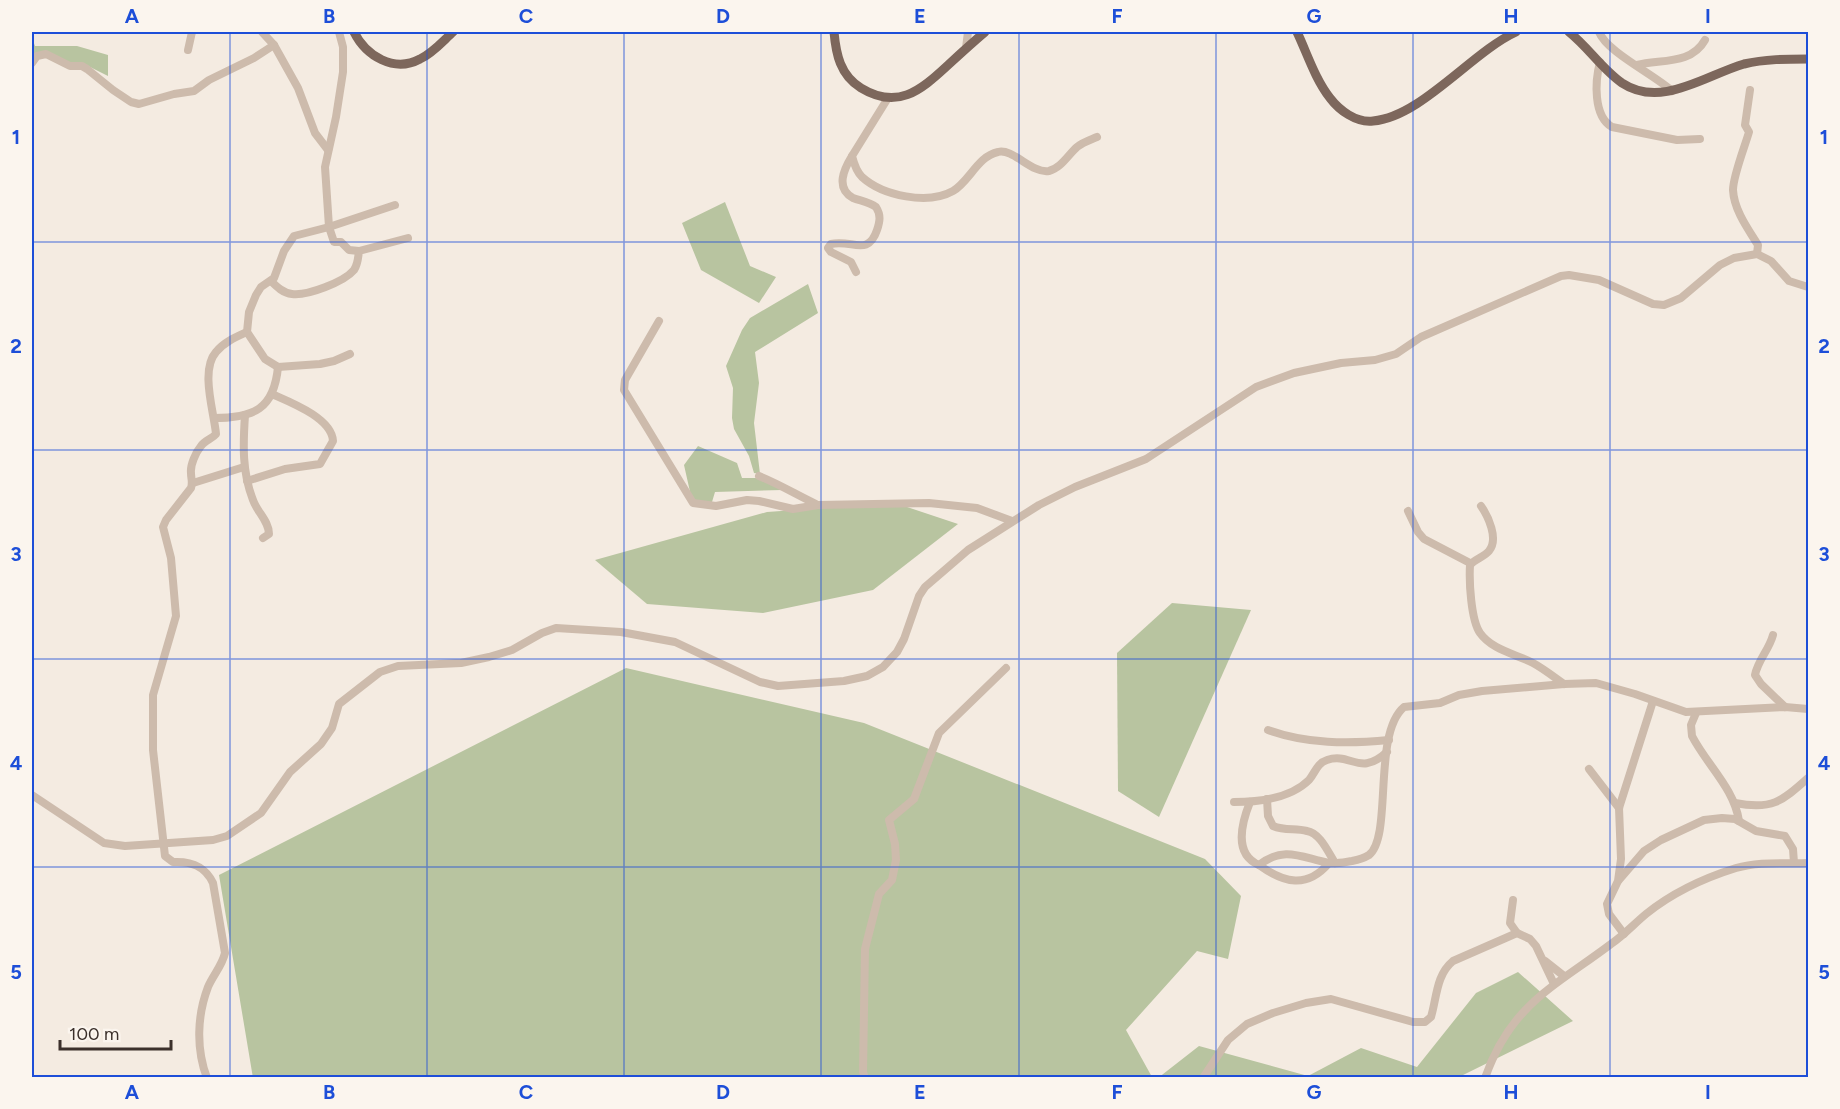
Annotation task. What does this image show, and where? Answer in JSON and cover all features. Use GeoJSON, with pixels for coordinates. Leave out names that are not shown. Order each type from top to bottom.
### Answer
{"type":"FeatureCollection","features":[{"type":"Feature","properties":{"kind":"main road"},"geometry":{"type":"LineString","coordinates":[[354,32],[359,42],[373,56],[398,64],[407,64],[422,59],[453,32]]}},
{"type":"Feature","properties":{"kind":"main road"},"geometry":{"type":"LineString","coordinates":[[834,32],[838,59],[848,78],[865,90],[888,98],[904,96],[928,84],[985,32]]}},
{"type":"Feature","properties":{"kind":"main road"},"geometry":{"type":"LineString","coordinates":[[1297,32],[1328,97],[1353,117],[1370,122],[1411,107],[1516,32]]}},
{"type":"Feature","properties":{"kind":"main road"},"geometry":{"type":"LineString","coordinates":[[1569,32],[1622,83],[1637,90],[1653,93],[1672,91],[1748,63],[1778,59],[1809,59]]}},
{"type":"Feature","properties":{"kind":"street"},"geometry":{"type":"LineString","coordinates":[[188,50],[192,32]]}},
{"type":"Feature","properties":{"kind":"street"},"geometry":{"type":"LineString","coordinates":[[262,32],[274,45],[295,81],[315,133],[328,150]]}},
{"type":"Feature","properties":{"kind":"street"},"geometry":{"type":"LineString","coordinates":[[339,32],[343,47],[343,72],[325,177],[329,227],[334,242],[341,242],[349,250],[359,251],[408,237]]}},
{"type":"Feature","properties":{"kind":"street"},"geometry":{"type":"LineString","coordinates":[[966,48],[968,32]]}},
{"type":"Feature","properties":{"kind":"street"},"geometry":{"type":"LineString","coordinates":[[1599,32],[1602,40],[1611,48],[1672,91]]}},
{"type":"Feature","properties":{"kind":"street"},"geometry":{"type":"LineString","coordinates":[[1637,65],[1682,58],[1698,50],[1705,40]]}},
{"type":"Feature","properties":{"kind":"street"},"geometry":{"type":"LineString","coordinates":[[32,63],[37,56],[46,54],[70,66],[82,66],[131,102],[139,104],[174,93],[194,91],[209,80],[243,64],[274,45]]}},
{"type":"Feature","properties":{"kind":"street"},"geometry":{"type":"LineString","coordinates":[[1600,62],[1597,74],[1599,107],[1606,123],[1612,127],[1677,140],[1700,139]]}},
{"type":"Feature","properties":{"kind":"street"},"geometry":{"type":"LineString","coordinates":[[1750,90],[1745,125],[1749,132],[1733,188],[1745,224],[1758,245],[1757,254]]}},
{"type":"Feature","properties":{"kind":"street"},"geometry":{"type":"LineString","coordinates":[[855,272],[851,262],[831,252],[828,248],[831,244],[840,242],[864,246],[873,241],[880,219],[876,207],[847,193],[843,185],[843,172],[888,98]]}},
{"type":"Feature","properties":{"kind":"street"},"geometry":{"type":"LineString","coordinates":[[852,156],[856,170],[869,182],[895,194],[925,198],[940,196],[960,187],[979,165],[997,152],[1006,152],[1039,170],[1049,171],[1062,163],[1079,145],[1097,137]]}},
{"type":"Feature","properties":{"kind":"street"},"geometry":{"type":"LineString","coordinates":[[350,354],[320,364],[278,367],[265,359],[247,332],[249,312],[261,287],[271,281],[291,239],[299,234],[329,227],[394,205]]}},
{"type":"Feature","properties":{"kind":"street"},"geometry":{"type":"LineString","coordinates":[[271,281],[280,289],[294,295],[322,288],[352,272],[357,263],[359,251]]}},
{"type":"Feature","properties":{"kind":"street"},"geometry":{"type":"LineString","coordinates":[[32,795],[104,843],[125,846],[213,840],[228,836],[261,813],[290,772],[321,744],[332,728],[339,704],[360,686],[388,668],[412,664],[461,663],[489,657],[512,650],[548,630],[569,627],[621,632],[675,642],[760,682],[778,686],[844,681],[867,676],[883,668],[897,652],[908,629],[919,596],[925,587],[968,550],[1012,521],[1059,495],[1146,459],[1256,387],[1303,371],[1341,363],[1375,360],[1396,354],[1421,337],[1552,278],[1569,275],[1599,280],[1653,304],[1664,305],[1681,298],[1720,265],[1734,258],[1757,254],[1771,261],[1789,281],[1809,287]]}},
{"type":"Feature","properties":{"kind":"street"},"geometry":{"type":"LineString","coordinates":[[659,321],[625,380],[624,390],[693,503],[716,506],[747,500],[771,502],[794,509],[818,505],[928,503],[976,508],[1012,521]]}},
{"type":"Feature","properties":{"kind":"street"},"geometry":{"type":"LineString","coordinates":[[193,483],[191,473],[198,449],[203,442],[213,438],[216,434],[209,377],[211,358],[222,346],[247,332]]}},
{"type":"Feature","properties":{"kind":"street"},"geometry":{"type":"LineString","coordinates":[[214,418],[251,415],[259,409],[272,394],[278,367]]}},
{"type":"Feature","properties":{"kind":"street"},"geometry":{"type":"LineString","coordinates":[[247,481],[285,469],[320,464],[333,441],[332,434],[315,416],[272,394]]}},
{"type":"Feature","properties":{"kind":"street"},"geometry":{"type":"LineString","coordinates":[[245,415],[242,443],[244,467],[257,510],[269,528],[269,534],[263,538]]}},
{"type":"Feature","properties":{"kind":"street"},"geometry":{"type":"LineString","coordinates":[[207,1077],[199,1050],[202,1011],[209,986],[225,953],[210,877],[198,865],[169,861],[165,856],[163,843],[153,750],[153,695],[176,616],[171,558],[163,527],[193,483],[244,467]]}},
{"type":"Feature","properties":{"kind":"street"},"geometry":{"type":"LineString","coordinates":[[759,476],[818,505]]}},
{"type":"Feature","properties":{"kind":"street"},"geometry":{"type":"LineString","coordinates":[[1470,563],[1488,552],[1493,542],[1490,526],[1481,506]]}},
{"type":"Feature","properties":{"kind":"street"},"geometry":{"type":"LineString","coordinates":[[1408,511],[1424,539],[1470,563]]}},
{"type":"Feature","properties":{"kind":"street"},"geometry":{"type":"LineString","coordinates":[[1470,563],[1473,616],[1480,633],[1491,644],[1536,664],[1564,684]]}},
{"type":"Feature","properties":{"kind":"street"},"geometry":{"type":"LineString","coordinates":[[1773,635],[1755,675],[1785,707]]}},
{"type":"Feature","properties":{"kind":"street"},"geometry":{"type":"LineString","coordinates":[[865,1077],[862,1039],[864,949],[879,894],[892,880],[896,860],[889,820],[914,799],[939,734],[1006,668]]}},
{"type":"Feature","properties":{"kind":"street"},"geometry":{"type":"LineString","coordinates":[[1259,865],[1273,857],[1287,854],[1332,863],[1369,855],[1376,845],[1380,825],[1382,784],[1389,740],[1395,718],[1404,706],[1440,703],[1482,691],[1596,683],[1675,709],[1696,713],[1785,707],[1809,709]]}},
{"type":"Feature","properties":{"kind":"street"},"geometry":{"type":"LineString","coordinates":[[1618,881],[1621,859],[1619,808],[1653,701]]}},
{"type":"Feature","properties":{"kind":"street"},"geometry":{"type":"LineString","coordinates":[[1696,713],[1691,725],[1692,736],[1735,803],[1740,821]]}},
{"type":"Feature","properties":{"kind":"street"},"geometry":{"type":"LineString","coordinates":[[1268,730],[1308,741],[1357,743],[1389,740]]}},
{"type":"Feature","properties":{"kind":"street"},"geometry":{"type":"LineString","coordinates":[[1234,802],[1267,799],[1302,785],[1309,780],[1318,765],[1328,759],[1372,763],[1387,752]]}},
{"type":"Feature","properties":{"kind":"street"},"geometry":{"type":"LineString","coordinates":[[1589,769],[1619,808]]}},
{"type":"Feature","properties":{"kind":"street"},"geometry":{"type":"LineString","coordinates":[[1735,803],[1760,807],[1773,804],[1809,778]]}},
{"type":"Feature","properties":{"kind":"street"},"geometry":{"type":"LineString","coordinates":[[1267,799],[1268,816],[1273,826],[1313,833],[1332,863]]}},
{"type":"Feature","properties":{"kind":"street"},"geometry":{"type":"LineString","coordinates":[[1250,802],[1243,826],[1242,844],[1250,860],[1282,879],[1299,880],[1318,874],[1332,863]]}},
{"type":"Feature","properties":{"kind":"street"},"geometry":{"type":"LineString","coordinates":[[1624,934],[1613,920],[1608,908],[1609,898],[1618,881],[1644,851],[1694,824],[1722,818],[1740,821],[1756,831],[1785,836],[1793,849],[1794,863]]}},
{"type":"Feature","properties":{"kind":"street"},"geometry":{"type":"LineString","coordinates":[[1485,1077],[1504,1034],[1529,1005],[1564,976],[1624,934],[1646,914],[1672,896],[1732,869],[1757,863],[1809,863]]}},
{"type":"Feature","properties":{"kind":"street"},"geometry":{"type":"LineString","coordinates":[[1513,900],[1510,922],[1517,933],[1530,939],[1544,960],[1554,984]]}},
{"type":"Feature","properties":{"kind":"street"},"geometry":{"type":"LineString","coordinates":[[1203,1077],[1228,1040],[1247,1024],[1273,1012],[1306,1003],[1331,999],[1413,1022],[1425,1022],[1431,1017],[1437,987],[1446,966],[1517,933]]}},
{"type":"Feature","properties":{"kind":"street"},"geometry":{"type":"LineString","coordinates":[[1544,960],[1564,976]]}},
{"type":"Feature","properties":{"kind":"green space"},"geometry":{"type":"Polygon","coordinates":[[[32,38],[35,46],[77,46],[108,55],[108,76],[86,65],[61,61],[54,56],[32,60],[32,38]]]}},
{"type":"Feature","properties":{"kind":"green space"},"geometry":{"type":"Polygon","coordinates":[[[725,202],[750,266],[776,277],[759,303],[701,270],[682,223],[725,202]]]}},
{"type":"Feature","properties":{"kind":"green space"},"geometry":{"type":"Polygon","coordinates":[[[808,284],[818,313],[755,352],[759,383],[754,423],[760,474],[754,473],[749,456],[734,429],[733,388],[726,366],[750,318],[808,284]]]}},
{"type":"Feature","properties":{"kind":"green space"},"geometry":{"type":"Polygon","coordinates":[[[698,446],[737,463],[742,478],[771,478],[782,490],[715,492],[712,502],[693,505],[684,465],[698,446]]]}},
{"type":"Feature","properties":{"kind":"green space"},"geometry":{"type":"Polygon","coordinates":[[[895,503],[958,524],[873,590],[763,613],[647,604],[595,560],[767,512],[895,503]]]}},
{"type":"Feature","properties":{"kind":"green space"},"geometry":{"type":"Polygon","coordinates":[[[1172,603],[1251,610],[1159,817],[1118,791],[1117,653],[1172,603]]]}},
{"type":"Feature","properties":{"kind":"green space"},"geometry":{"type":"Polygon","coordinates":[[[626,668],[864,723],[1205,859],[1241,896],[1228,959],[1197,951],[1126,1030],[1152,1077],[253,1078],[219,875],[626,668]]]}},
{"type":"Feature","properties":{"kind":"green space"},"geometry":{"type":"Polygon","coordinates":[[[1518,972],[1573,1021],[1459,1077],[1158,1078],[1199,1046],[1308,1076],[1361,1048],[1417,1067],[1476,993],[1518,972]]]}}]}
